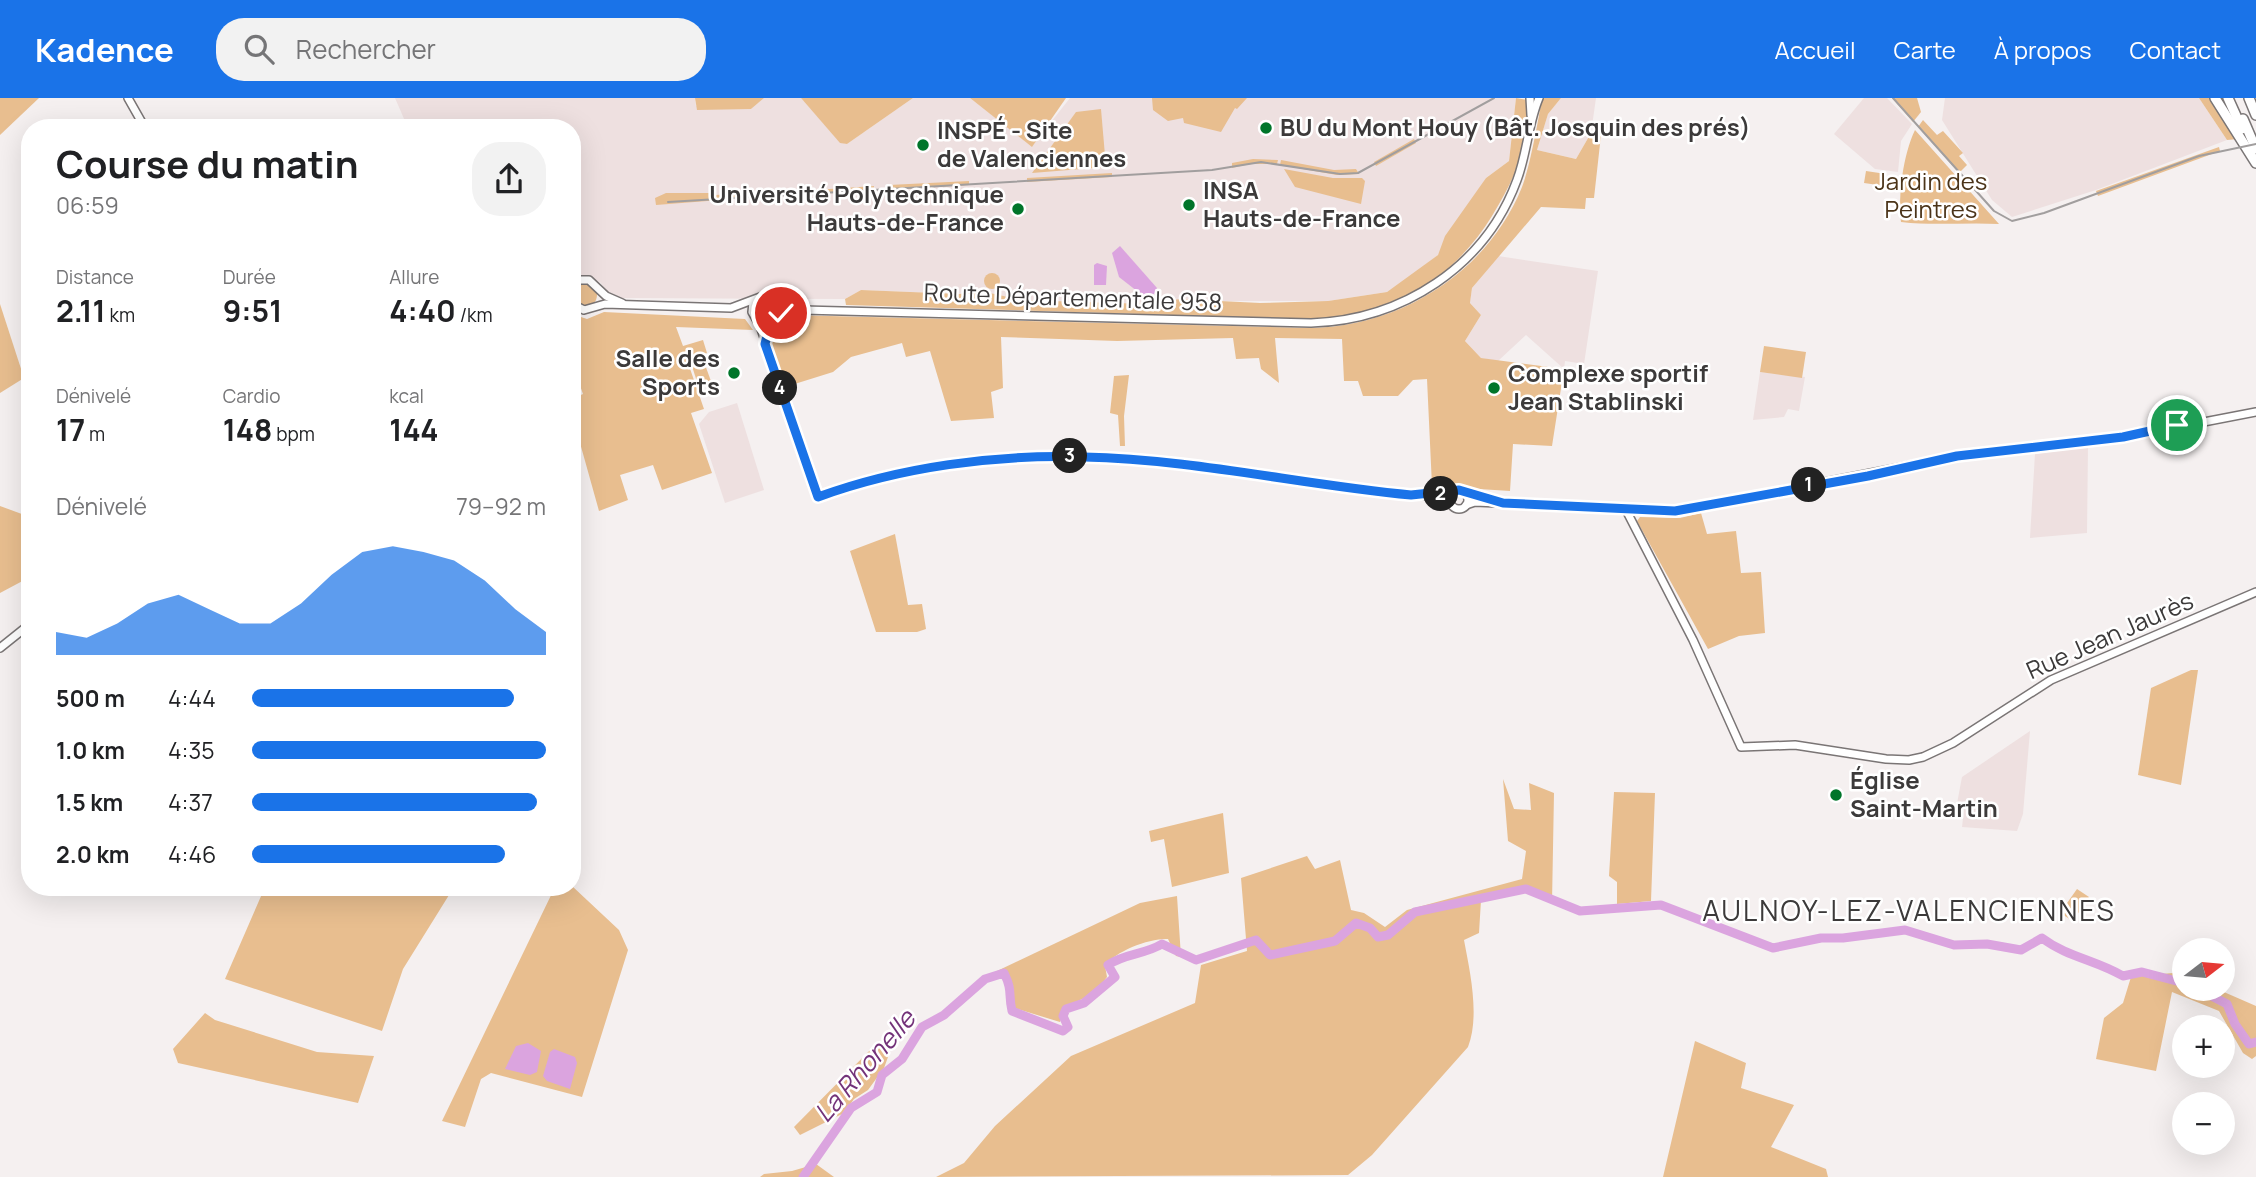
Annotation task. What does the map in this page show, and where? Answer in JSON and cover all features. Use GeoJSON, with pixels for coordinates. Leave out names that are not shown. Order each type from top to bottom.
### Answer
{"type":"FeatureCollection","features":[{"type":"Feature","properties":{"kind":"highway"},"geometry":{"type":"LineString","coordinates":[[2215,98],[2256,162]]}},
{"type":"Feature","properties":{"kind":"highway"},"geometry":{"type":"LineString","coordinates":[[2228,98],[2256,162]]}},
{"type":"Feature","properties":{"kind":"highway"},"geometry":{"type":"LineString","coordinates":[[2235,98],[2256,149]]}},
{"type":"Feature","properties":{"kind":"highway"},"geometry":{"type":"LineString","coordinates":[[2249,98],[2256,115]]}},
{"type":"Feature","properties":{"kind":"street"},"geometry":{"type":"LineString","coordinates":[[128,98],[140,119]]}},
{"type":"Feature","properties":{"kind":"street"},"geometry":{"type":"LineString","coordinates":[[1530,98],[1531,127]]}},
{"type":"Feature","properties":{"kind":"street"},"geometry":{"type":"LineString","coordinates":[[1531,127],[1539,98]]}},
{"type":"Feature","properties":{"kind":"street","name":"Route Départementale 958"},"geometry":{"type":"LineString","coordinates":[[774,302],[803,310],[1307,323],[1341,321],[1376,313],[1411,299],[1465,260],[1493,227],[1510,198],[1522,165],[1531,127]]}},
{"type":"Feature","properties":{"kind":"street"},"geometry":{"type":"LineString","coordinates":[[581,281],[587,279],[600,290],[629,305]]}},
{"type":"Feature","properties":{"kind":"street"},"geometry":{"type":"LineString","coordinates":[[594,307],[600,298],[600,290]]}},
{"type":"Feature","properties":{"kind":"street"},"geometry":{"type":"LineString","coordinates":[[581,310],[629,305],[731,308],[764,296],[774,302],[773,317],[765,344]]}},
{"type":"Feature","properties":{"kind":"street"},"geometry":{"type":"LineString","coordinates":[[753,302],[755,317],[818,497],[881,476],[987,461],[1061,457],[1105,458],[1421,496],[1450,503],[1458,509],[1466,505],[1503,503],[1626,510],[1688,509],[1957,456],[2130,436],[2256,412]]}},
{"type":"Feature","properties":{"kind":"street"},"geometry":{"type":"LineString","coordinates":[[731,308],[764,321],[773,317]]}},
{"type":"Feature","properties":{"kind":"street","name":"Route Départementale 958"},"geometry":{"type":"LineString","coordinates":[[773,317],[803,310]]}},
{"type":"Feature","properties":{"kind":"street"},"geometry":{"type":"LineString","coordinates":[[1450,503],[1453,492]]}},
{"type":"Feature","properties":{"kind":"street"},"geometry":{"type":"LineString","coordinates":[[1421,496],[1465,492],[1503,503]]}},
{"type":"Feature","properties":{"kind":"street"},"geometry":{"type":"LineString","coordinates":[[1465,492],[1466,505]]}},
{"type":"Feature","properties":{"kind":"street","name":"Rue Jean Jaurès"},"geometry":{"type":"LineString","coordinates":[[1626,510],[1693,640],[1741,747],[1790,745],[1857,756],[1909,760],[1949,746],[2032,691],[2104,656],[2256,592]]}},
{"type":"Feature","properties":{"kind":"street"},"geometry":{"type":"LineString","coordinates":[[0,648],[21,631]]}},
{"type":"Feature","properties":{"kind":"shaded area","name":"Université Polytechnique Hauts-de-France"},"geometry":{"type":"Polygon","coordinates":[[[395,98],[695,98],[696,106],[751,109],[764,98],[801,98],[840,142],[847,144],[913,98],[970,98],[1032,146],[1070,98],[1516,98],[1509,161],[1486,178],[1438,255],[1387,292],[1328,301],[1160,301],[1149,304],[1021,300],[977,290],[960,294],[861,290],[845,299],[622,298],[607,291],[600,282],[581,276],[581,119],[404,119],[395,98]]]}},
{"type":"Feature","properties":{"kind":"shaded area"},"geometry":{"type":"Polygon","coordinates":[[[1561,98],[1596,98],[1591,133],[1576,159],[1537,150],[1548,114],[1561,98]]]}},
{"type":"Feature","properties":{"kind":"shaded area"},"geometry":{"type":"Polygon","coordinates":[[[1864,98],[1887,98],[1912,124],[1901,141],[1898,172],[1875,169],[1834,134],[1864,98]]]}},
{"type":"Feature","properties":{"kind":"shaded area"},"geometry":{"type":"Polygon","coordinates":[[[1945,98],[2199,98],[2227,140],[2096,190],[2012,217],[1992,200],[1942,120],[1945,98]]]}},
{"type":"Feature","properties":{"kind":"shaded area"},"geometry":{"type":"Polygon","coordinates":[[[1120,246],[1157,288],[1154,294],[1142,295],[1119,277],[1112,253],[1120,246]]]}},
{"type":"Feature","properties":{"kind":"shaded area"},"geometry":{"type":"Polygon","coordinates":[[[1498,256],[1598,271],[1584,364],[1565,361],[1564,369],[1526,335],[1498,361],[1481,358],[1465,341],[1481,315],[1470,303],[1472,288],[1498,256]]]}},
{"type":"Feature","properties":{"kind":"shaded area"},"geometry":{"type":"Polygon","coordinates":[[[1097,263],[1107,266],[1106,285],[1094,285],[1094,265],[1097,263]]]}},
{"type":"Feature","properties":{"kind":"shaded area"},"geometry":{"type":"Polygon","coordinates":[[[1760,372],[1805,377],[1799,411],[1788,409],[1784,417],[1753,420],[1760,372]]]}},
{"type":"Feature","properties":{"kind":"shaded area"},"geometry":{"type":"Polygon","coordinates":[[[737,403],[764,490],[725,503],[699,424],[709,412],[737,403]]]}},
{"type":"Feature","properties":{"kind":"shaded area"},"geometry":{"type":"Polygon","coordinates":[[[2088,447],[2087,533],[2030,538],[2035,454],[2088,447]]]}},
{"type":"Feature","properties":{"kind":"shaded area"},"geometry":{"type":"Polygon","coordinates":[[[2030,731],[2023,814],[2017,831],[1962,827],[1964,810],[1956,809],[1962,777],[2030,731]]]}},
{"type":"Feature","properties":{"kind":"shaded area"},"geometry":{"type":"Polygon","coordinates":[[[528,1043],[541,1051],[537,1072],[530,1075],[505,1069],[516,1046],[528,1043]]]}},
{"type":"Feature","properties":{"kind":"shaded area"},"geometry":{"type":"Polygon","coordinates":[[[554,1049],[575,1057],[577,1063],[570,1089],[547,1081],[543,1076],[550,1052],[554,1049]]]}},
{"type":"Feature","properties":{"kind":"green space"},"geometry":{"type":"Polygon","coordinates":[[[0,98],[39,98],[0,135],[0,98]]]}},
{"type":"Feature","properties":{"kind":"green space"},"geometry":{"type":"Polygon","coordinates":[[[695,98],[764,98],[751,109],[697,110],[695,98]]]}},
{"type":"Feature","properties":{"kind":"green space"},"geometry":{"type":"Polygon","coordinates":[[[801,98],[913,98],[847,144],[840,143],[801,98]]]}},
{"type":"Feature","properties":{"kind":"green space"},"geometry":{"type":"Polygon","coordinates":[[[970,98],[1066,98],[1032,147],[970,98]]]}},
{"type":"Feature","properties":{"kind":"green space"},"geometry":{"type":"Polygon","coordinates":[[[1152,98],[1247,98],[1235,108],[1221,132],[1184,123],[1183,118],[1168,121],[1153,110],[1152,98]]]}},
{"type":"Feature","properties":{"kind":"green space"},"geometry":{"type":"Polygon","coordinates":[[[1516,98],[1527,100],[1524,146],[1508,188],[1480,234],[1450,267],[1433,281],[1415,293],[1374,311],[1346,317],[1304,319],[846,305],[845,299],[861,290],[960,294],[977,290],[1021,300],[1149,304],[1180,299],[1260,303],[1328,301],[1387,292],[1438,255],[1445,236],[1486,178],[1509,161],[1516,98]]]}},
{"type":"Feature","properties":{"kind":"green space"},"geometry":{"type":"Polygon","coordinates":[[[1542,98],[1561,98],[1548,114],[1537,150],[1576,159],[1591,133],[1601,135],[1594,198],[1586,198],[1585,209],[1541,207],[1472,288],[1470,303],[1481,315],[1465,341],[1481,358],[1564,369],[1552,446],[1513,444],[1510,491],[1432,486],[1427,379],[1413,380],[1398,396],[1363,396],[1358,381],[1344,381],[1342,339],[1275,338],[1279,383],[1261,369],[1259,358],[1236,359],[1233,338],[1117,341],[1001,337],[1003,388],[991,392],[994,418],[951,421],[930,351],[906,357],[902,343],[851,357],[833,372],[785,387],[774,356],[772,332],[774,324],[790,315],[1310,328],[1344,325],[1376,318],[1437,289],[1464,269],[1487,245],[1507,217],[1522,187],[1542,98]]]}},
{"type":"Feature","properties":{"kind":"green space"},"geometry":{"type":"Polygon","coordinates":[[[1892,98],[1917,98],[1921,112],[1913,122],[1892,98]]]}},
{"type":"Feature","properties":{"kind":"green space"},"geometry":{"type":"Polygon","coordinates":[[[2199,98],[2211,98],[2238,139],[2227,140],[2199,98]]]}},
{"type":"Feature","properties":{"kind":"green space"},"geometry":{"type":"Polygon","coordinates":[[[1101,109],[1106,167],[1032,173],[1076,112],[1101,109]]]}},
{"type":"Feature","properties":{"kind":"green space"},"geometry":{"type":"Polygon","coordinates":[[[1923,120],[1937,135],[1943,131],[1963,153],[1959,156],[1967,165],[1959,173],[1918,127],[1923,120]]]}},
{"type":"Feature","properties":{"kind":"green space","name":"Jardin des Peintres"},"geometry":{"type":"Polygon","coordinates":[[[1915,130],[1999,224],[1901,222],[1902,175],[1915,130]]]}},
{"type":"Feature","properties":{"kind":"green space"},"geometry":{"type":"Polygon","coordinates":[[[1414,139],[1416,143],[1376,166],[1374,162],[1414,139]]]}},
{"type":"Feature","properties":{"kind":"green space"},"geometry":{"type":"Polygon","coordinates":[[[2219,147],[2220,151],[2098,196],[2096,191],[2219,147]]]}},
{"type":"Feature","properties":{"kind":"green space"},"geometry":{"type":"Polygon","coordinates":[[[1253,159],[1278,160],[1277,164],[1250,164],[1232,168],[1232,163],[1253,159]]]}},
{"type":"Feature","properties":{"kind":"green space"},"geometry":{"type":"Polygon","coordinates":[[[1281,160],[1334,170],[1356,169],[1359,174],[1337,175],[1280,165],[1281,160]]]}},
{"type":"Feature","properties":{"kind":"green space"},"geometry":{"type":"Polygon","coordinates":[[[1284,169],[1333,178],[1362,178],[1365,181],[1361,204],[1295,187],[1284,169]]]}},
{"type":"Feature","properties":{"kind":"green space"},"geometry":{"type":"Polygon","coordinates":[[[1866,171],[1886,174],[1885,186],[1864,183],[1866,171]]]}},
{"type":"Feature","properties":{"kind":"green space"},"geometry":{"type":"Polygon","coordinates":[[[1112,173],[1112,177],[1027,182],[1027,178],[1112,173]]]}},
{"type":"Feature","properties":{"kind":"green space"},"geometry":{"type":"Polygon","coordinates":[[[969,181],[969,185],[890,190],[889,185],[969,181]]]}},
{"type":"Feature","properties":{"kind":"green space"},"geometry":{"type":"Polygon","coordinates":[[[874,186],[874,191],[815,194],[815,190],[874,186]]]}},
{"type":"Feature","properties":{"kind":"green space"},"geometry":{"type":"Polygon","coordinates":[[[666,193],[759,193],[759,197],[656,205],[655,198],[666,193]]]}},
{"type":"Feature","properties":{"kind":"green space"},"geometry":{"type":"Polygon","coordinates":[[[992,273],[998,275],[998,287],[992,289],[986,287],[984,281],[986,275],[992,273]]]}},
{"type":"Feature","properties":{"kind":"green space"},"geometry":{"type":"Polygon","coordinates":[[[581,284],[589,284],[596,291],[593,303],[581,306],[581,284]]]}},
{"type":"Feature","properties":{"kind":"green space"},"geometry":{"type":"Polygon","coordinates":[[[764,300],[770,303],[773,309],[770,315],[764,318],[758,315],[755,309],[758,303],[764,300]]]}},
{"type":"Feature","properties":{"kind":"green space"},"geometry":{"type":"Polygon","coordinates":[[[0,304],[21,369],[21,380],[0,393],[0,304]]]}},
{"type":"Feature","properties":{"kind":"green space"},"geometry":{"type":"Polygon","coordinates":[[[604,312],[745,319],[753,330],[676,327],[683,346],[703,340],[707,353],[687,360],[704,409],[691,413],[712,473],[662,490],[653,465],[620,475],[628,500],[599,511],[581,447],[581,317],[587,319],[604,312]]]}},
{"type":"Feature","properties":{"kind":"green space"},"geometry":{"type":"Polygon","coordinates":[[[1764,346],[1806,352],[1802,378],[1760,372],[1764,346]]]}},
{"type":"Feature","properties":{"kind":"green space"},"geometry":{"type":"Polygon","coordinates":[[[703,359],[712,384],[699,388],[691,363],[703,359]]]}},
{"type":"Feature","properties":{"kind":"green space"},"geometry":{"type":"Polygon","coordinates":[[[1129,375],[1124,416],[1125,446],[1120,446],[1118,415],[1110,413],[1114,376],[1129,375]]]}},
{"type":"Feature","properties":{"kind":"green space"},"geometry":{"type":"Polygon","coordinates":[[[0,506],[21,514],[21,582],[0,593],[0,506]]]}},
{"type":"Feature","properties":{"kind":"green space"},"geometry":{"type":"Polygon","coordinates":[[[1701,513],[1707,534],[1736,531],[1741,573],[1761,572],[1765,633],[1739,636],[1708,649],[1637,521],[1640,517],[1680,518],[1701,513]]]}},
{"type":"Feature","properties":{"kind":"green space"},"geometry":{"type":"Polygon","coordinates":[[[895,534],[908,605],[922,604],[926,629],[917,632],[876,632],[850,551],[895,534]]]}},
{"type":"Feature","properties":{"kind":"green space"},"geometry":{"type":"Polygon","coordinates":[[[2191,670],[2198,670],[2181,785],[2138,775],[2151,688],[2191,670]]]}},
{"type":"Feature","properties":{"kind":"green space"},"geometry":{"type":"Polygon","coordinates":[[[1503,779],[1514,809],[1531,810],[1529,783],[1554,793],[1552,903],[1523,892],[1481,900],[1479,933],[1464,940],[1474,1008],[1472,1035],[1468,1047],[1372,1155],[1348,1175],[936,1177],[964,1163],[995,1126],[1071,1056],[1195,1003],[1201,965],[1247,951],[1241,878],[1307,856],[1315,869],[1340,860],[1351,910],[1364,913],[1385,927],[1407,910],[1522,879],[1526,851],[1508,841],[1503,779]]]}},
{"type":"Feature","properties":{"kind":"green space"},"geometry":{"type":"Polygon","coordinates":[[[1614,792],[1655,793],[1651,901],[1617,904],[1617,882],[1609,876],[1614,792]]]}},
{"type":"Feature","properties":{"kind":"green space"},"geometry":{"type":"Polygon","coordinates":[[[1223,813],[1229,873],[1172,887],[1164,839],[1151,842],[1149,831],[1223,813]]]}},
{"type":"Feature","properties":{"kind":"green space"},"geometry":{"type":"Polygon","coordinates":[[[2077,889],[2089,897],[2073,921],[2060,913],[2077,889]]]}},
{"type":"Feature","properties":{"kind":"green space"},"geometry":{"type":"Polygon","coordinates":[[[581,894],[619,930],[628,950],[582,1097],[491,1073],[481,1079],[465,1127],[442,1121],[551,896],[581,894]]]}},
{"type":"Feature","properties":{"kind":"green space"},"geometry":{"type":"Polygon","coordinates":[[[261,896],[448,896],[403,969],[382,1031],[225,979],[261,896]]]}},
{"type":"Feature","properties":{"kind":"green space"},"geometry":{"type":"Polygon","coordinates":[[[1177,896],[1181,957],[1176,956],[1168,939],[1134,946],[1117,955],[1105,966],[1107,977],[1094,992],[1065,1006],[1060,1022],[1014,1008],[1005,981],[997,971],[1140,903],[1177,896]]]}},
{"type":"Feature","properties":{"kind":"green space"},"geometry":{"type":"Polygon","coordinates":[[[2172,973],[2172,992],[2156,1071],[2096,1059],[2104,1018],[2123,1003],[2131,977],[2172,973]]]}},
{"type":"Feature","properties":{"kind":"green space"},"geometry":{"type":"Polygon","coordinates":[[[2235,997],[2256,1006],[2256,1056],[2252,1059],[2243,1053],[2235,1039],[2235,1015],[2221,1015],[2219,1011],[2194,1001],[2235,1001],[2235,997]]]}},
{"type":"Feature","properties":{"kind":"green space"},"geometry":{"type":"Polygon","coordinates":[[[205,1013],[215,1020],[317,1052],[374,1056],[358,1103],[178,1063],[173,1049],[205,1013]]]}},
{"type":"Feature","properties":{"kind":"green space"},"geometry":{"type":"Polygon","coordinates":[[[879,1041],[888,1057],[884,1068],[868,1090],[854,1099],[844,1113],[800,1135],[794,1127],[879,1041]]]}},
{"type":"Feature","properties":{"kind":"green space"},"geometry":{"type":"Polygon","coordinates":[[[1695,1041],[1746,1063],[1741,1088],[1794,1105],[1771,1147],[1826,1169],[1828,1177],[1663,1177],[1695,1041]]]}},
{"type":"Feature","properties":{"kind":"green space"},"geometry":{"type":"Polygon","coordinates":[[[816,1164],[834,1177],[760,1177],[764,1174],[792,1171],[816,1164]]]}},
{"type":"Feature","properties":{"kind":"waterway","name":"La Rhonelle"},"geometry":{"type":"LineString","coordinates":[[803,1177],[851,1108],[877,1092],[882,1075],[902,1059],[922,1027],[944,1015],[985,979],[1004,973],[1012,1011],[1063,1031],[1068,1027],[1063,1016],[1066,1009],[1084,1003],[1115,977],[1108,965],[1162,944],[1196,960],[1256,940],[1270,955],[1335,941],[1356,923],[1370,928],[1378,937],[1388,935],[1415,912],[1526,889],[1580,911],[1661,905],[1773,948],[1821,938],[1905,930],[1954,945],[1987,944],[2021,950],[2042,938],[2061,950],[2123,976],[2142,972],[2172,980]]}},
{"type":"Feature","properties":{"kind":"waterway","name":"La Rhonelle"},"geometry":{"type":"LineString","coordinates":[[2221,1001],[2227,1004],[2235,1024],[2249,1044],[2256,1042]]}},
{"type":"Feature","properties":{"kind":"tram line"},"geometry":{"type":"LineString","coordinates":[[668,202],[1212,170],[1261,162],[1340,174],[1358,173],[1494,98]]}},
{"type":"Feature","properties":{"kind":"tram line"},"geometry":{"type":"LineString","coordinates":[[1893,98],[1994,211],[2012,221],[2044,213],[2199,156],[2256,144]]}},
{"type":"Feature","properties":{"kind":"place","name":"BU du Mont Houy (Bât. Josquin des prés)"},"geometry":{"type":"Point","coordinates":[1266,128]}},
{"type":"Feature","properties":{"kind":"place","name":"INSPÉ - Site de Valenciennes"},"geometry":{"type":"Point","coordinates":[923,145]}},
{"type":"Feature","properties":{"kind":"place","name":"INSA Hauts-de-France"},"geometry":{"type":"Point","coordinates":[1189,205]}},
{"type":"Feature","properties":{"kind":"place","name":"Université Polytechnique Hauts-de-France"},"geometry":{"type":"Point","coordinates":[1018,209]}},
{"type":"Feature","properties":{"kind":"place","name":"Salle des Sports"},"geometry":{"type":"Point","coordinates":[734,373]}},
{"type":"Feature","properties":{"kind":"place","name":"Complexe sportif Jean Stablinski"},"geometry":{"type":"Point","coordinates":[1494,388]}},
{"type":"Feature","properties":{"kind":"place","name":"Église Saint-Martin"},"geometry":{"type":"Point","coordinates":[1836,795]}},
{"type":"Feature","properties":{"kind":"district","name":"AULNOY-LEZ-VALENCIENNES"},"geometry":{"type":"Point","coordinates":[1909,911]}},
{"type":"Feature","properties":{"kind":"route"},"geometry":{"type":"LineString","coordinates":[[781,313],[771,319],[765,344],[818,497],[881,476],[987,461],[1084,457],[1171,465],[1365,491],[1421,496],[1459,490],[1474,497],[1503,503],[1671,511],[1868,476],[1957,456],[2123,437],[2177,425]]}}]}
